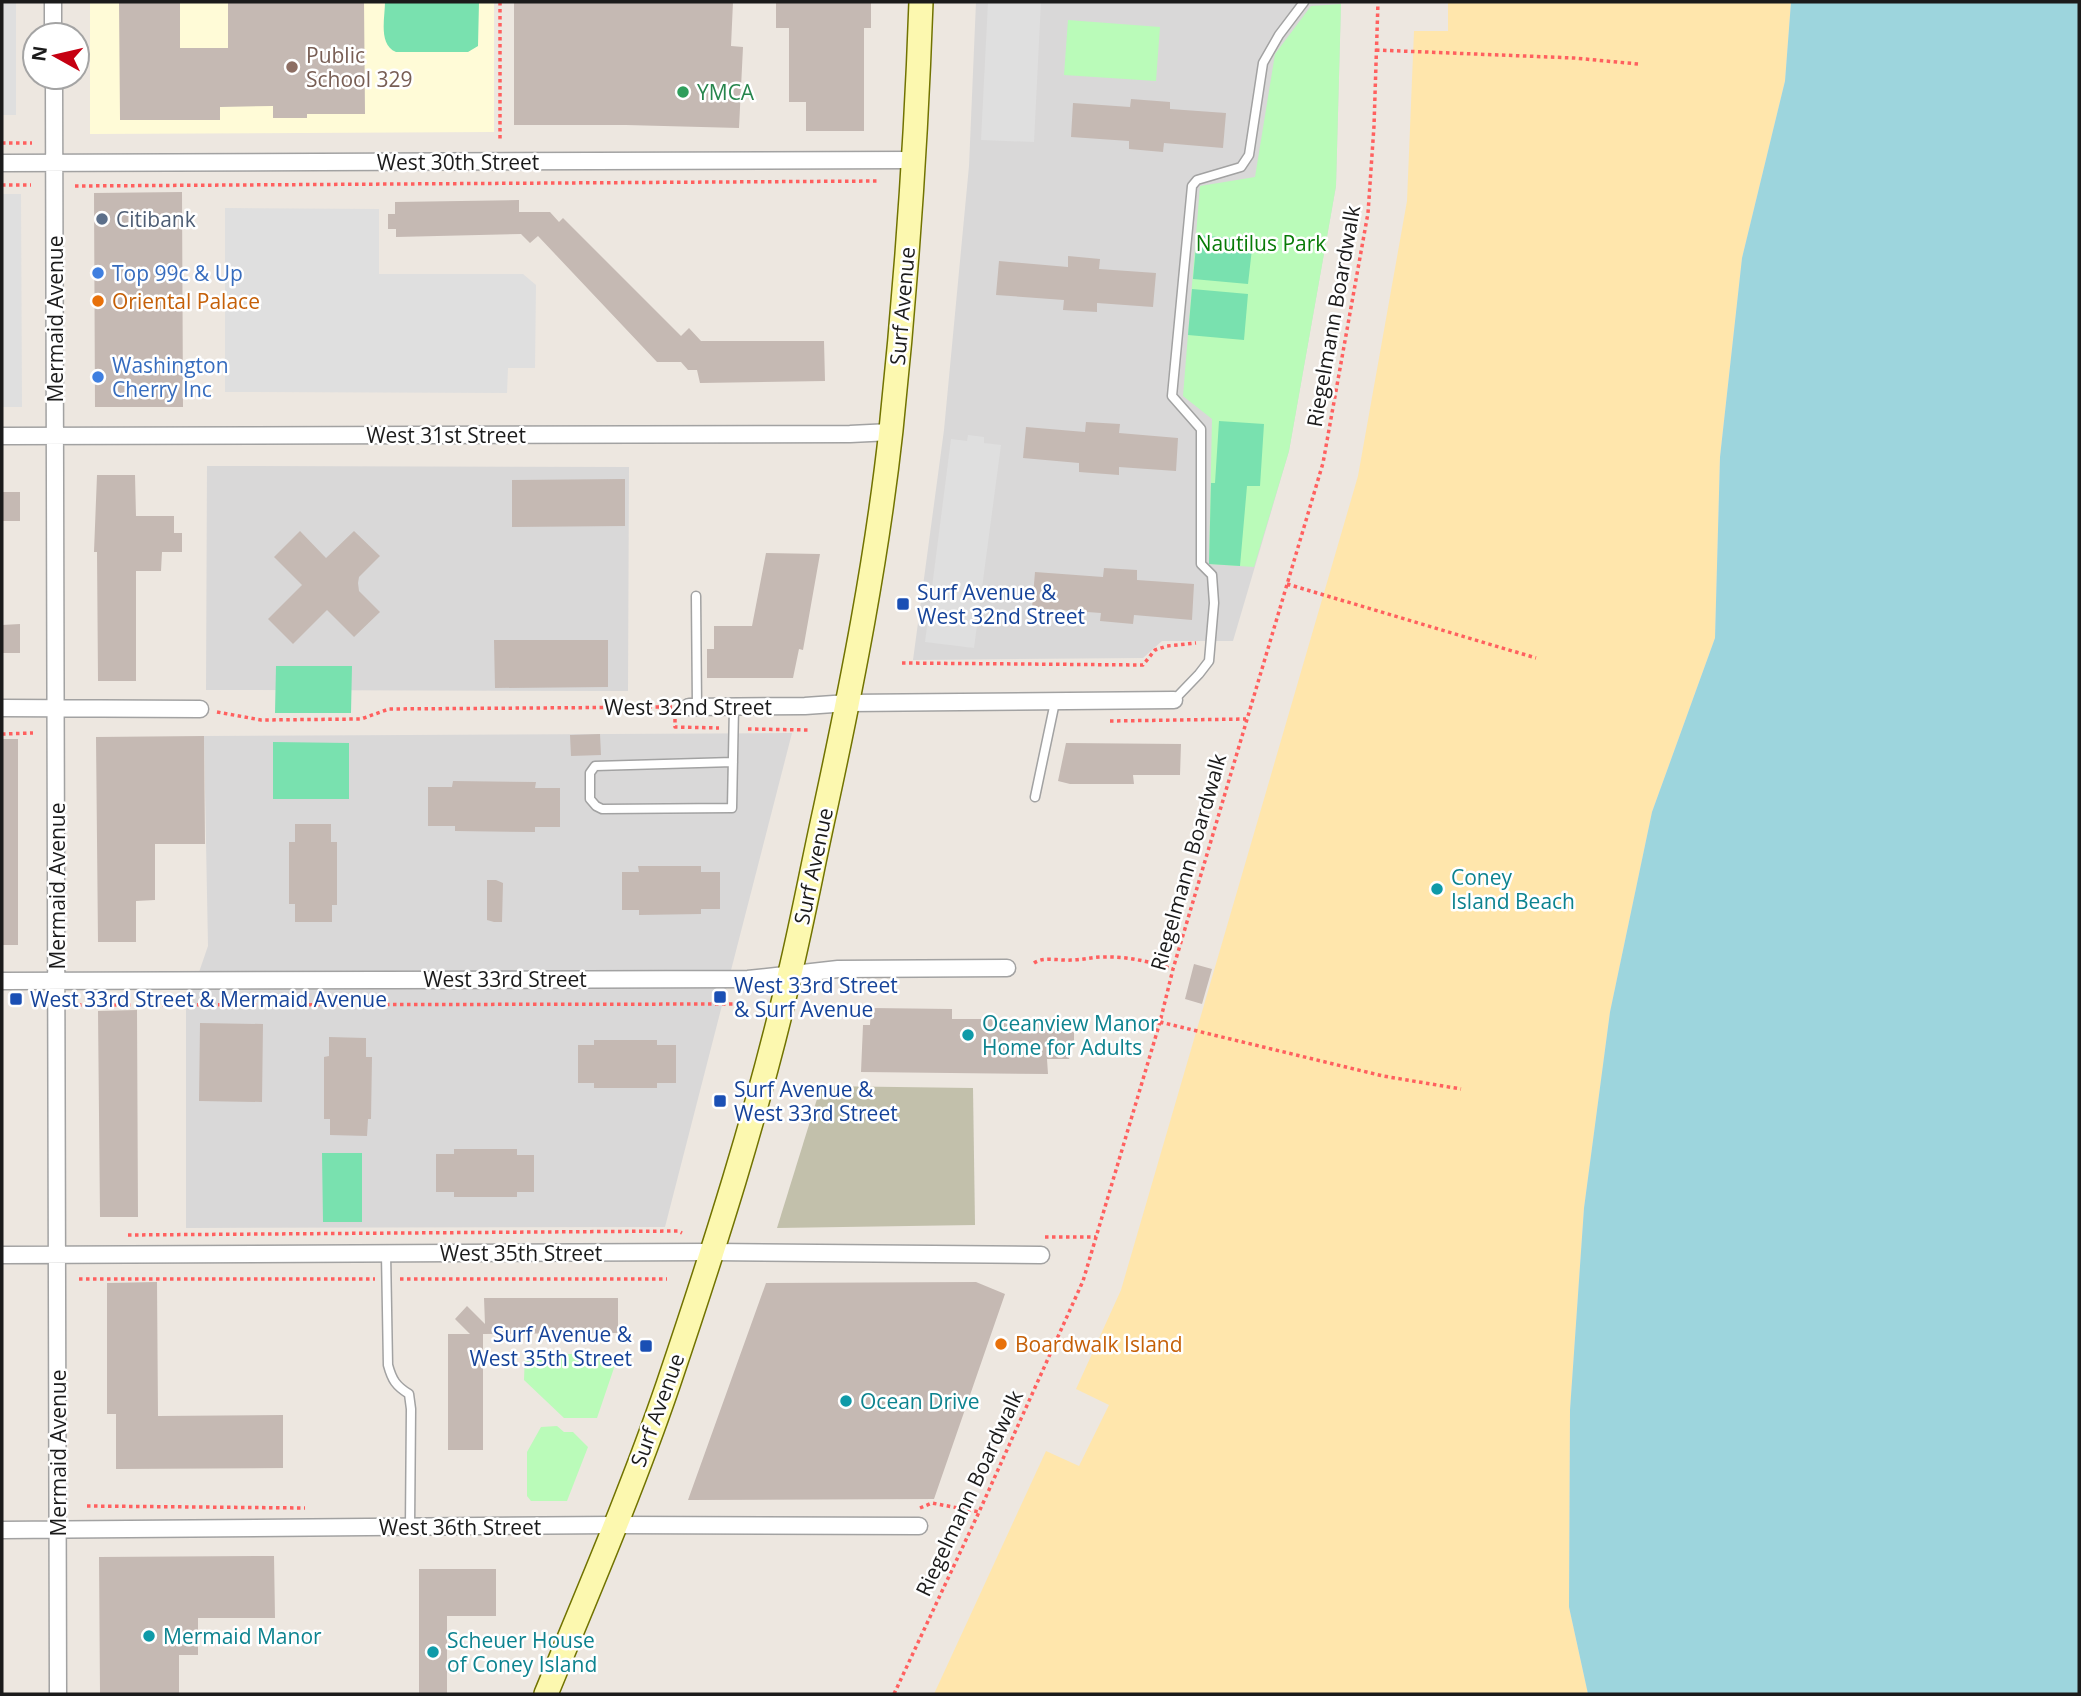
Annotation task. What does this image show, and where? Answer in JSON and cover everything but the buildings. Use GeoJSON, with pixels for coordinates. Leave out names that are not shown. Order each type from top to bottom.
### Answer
{"type":"FeatureCollection","features":[{"type":"Feature","properties":{"kind":"main road","name":"Surf Avenue"},"geometry":{"type":"LineString","coordinates":[[545,1694],[615,1525],[667,1389],[754,1108],[790,975],[848,703],[891,432],[915,160],[921,2]]}},
{"type":"Feature","properties":{"kind":"street"},"geometry":{"type":"LineString","coordinates":[[53,2],[53,21]]}},
{"type":"Feature","properties":{"kind":"street","name":"Mermaid Avenue"},"geometry":{"type":"LineString","coordinates":[[54,91],[58,1694]]}},
{"type":"Feature","properties":{"kind":"street","name":"West 30th Street"},"geometry":{"type":"LineString","coordinates":[[2,163],[915,160]]}},
{"type":"Feature","properties":{"kind":"street","name":"West 31st Street"},"geometry":{"type":"LineString","coordinates":[[2,436],[891,432]]}},
{"type":"Feature","properties":{"kind":"street","name":"West 32nd Street"},"geometry":{"type":"LineString","coordinates":[[693,707],[1174,700]]}},
{"type":"Feature","properties":{"kind":"street"},"geometry":{"type":"LineString","coordinates":[[2,708],[208,710]]}},
{"type":"Feature","properties":{"kind":"street","name":"West 33rd Street"},"geometry":{"type":"LineString","coordinates":[[2,981],[747,979],[838,969],[1007,968]]}},
{"type":"Feature","properties":{"kind":"street","name":"West 35th Street"},"geometry":{"type":"LineString","coordinates":[[2,1255],[711,1252],[1041,1255]]}},
{"type":"Feature","properties":{"kind":"street","name":"West 36th Street"},"geometry":{"type":"LineString","coordinates":[[2,1530],[615,1525],[919,1526]]}},
{"type":"Feature","properties":{"kind":"lane"},"geometry":{"type":"LineString","coordinates":[[1174,700],[1209,661],[1214,603],[1212,575],[1201,564],[1201,429],[1172,396],[1192,186],[1197,180],[1241,167],[1249,155],[1263,63],[1279,35],[1304,2]]}},
{"type":"Feature","properties":{"kind":"lane"},"geometry":{"type":"LineString","coordinates":[[693,707],[695,596]]}},
{"type":"Feature","properties":{"kind":"lane"},"geometry":{"type":"LineString","coordinates":[[1035,797],[1055,702]]}},
{"type":"Feature","properties":{"kind":"lane"},"geometry":{"type":"LineString","coordinates":[[733,762],[595,766],[590,773],[590,799],[602,809],[732,808],[733,762],[734,706]]}},
{"type":"Feature","properties":{"kind":"lane"},"geometry":{"type":"LineString","coordinates":[[386,1253],[388,1365],[397,1386],[409,1394],[411,1409],[410,1527]]}},
{"type":"Feature","properties":{"kind":"path"},"geometry":{"type":"LineString","coordinates":[[500,2],[500,141]]}},
{"type":"Feature","properties":{"kind":"path","name":"Riegelmann Boardwalk"},"geometry":{"type":"LineString","coordinates":[[894,1694],[1083,1281],[1323,463],[1368,213],[1378,2]]}},
{"type":"Feature","properties":{"kind":"path"},"geometry":{"type":"LineString","coordinates":[[1376,50],[1574,58],[1638,65]]}},
{"type":"Feature","properties":{"kind":"path"},"geometry":{"type":"LineString","coordinates":[[2,143],[32,142]]}},
{"type":"Feature","properties":{"kind":"path"},"geometry":{"type":"LineString","coordinates":[[75,186],[880,181]]}},
{"type":"Feature","properties":{"kind":"path"},"geometry":{"type":"LineString","coordinates":[[2,185],[31,185]]}},
{"type":"Feature","properties":{"kind":"path"},"geometry":{"type":"LineString","coordinates":[[1287,584],[1536,658]]}},
{"type":"Feature","properties":{"kind":"path"},"geometry":{"type":"LineString","coordinates":[[902,663],[1143,664],[1155,650],[1198,643]]}},
{"type":"Feature","properties":{"kind":"path","name":"West 32nd Street"},"geometry":{"type":"LineString","coordinates":[[208,710],[261,720],[361,719],[389,709],[693,707]]}},
{"type":"Feature","properties":{"kind":"path"},"geometry":{"type":"LineString","coordinates":[[1110,721],[1246,719]]}},
{"type":"Feature","properties":{"kind":"path"},"geometry":{"type":"LineString","coordinates":[[2,734],[33,733]]}},
{"type":"Feature","properties":{"kind":"path"},"geometry":{"type":"LineString","coordinates":[[1034,962],[1039,959],[1069,961],[1119,957],[1138,959],[1173,969]]}},
{"type":"Feature","properties":{"kind":"path"},"geometry":{"type":"LineString","coordinates":[[78,1005],[742,1004]]}},
{"type":"Feature","properties":{"kind":"path"},"geometry":{"type":"LineString","coordinates":[[1160,1022],[1383,1076],[1461,1089]]}},
{"type":"Feature","properties":{"kind":"path"},"geometry":{"type":"LineString","coordinates":[[125,1235],[682,1233]]}},
{"type":"Feature","properties":{"kind":"path"},"geometry":{"type":"LineString","coordinates":[[1057,1237],[1096,1237]]}},
{"type":"Feature","properties":{"kind":"path"},"geometry":{"type":"LineString","coordinates":[[932,1503],[979,1512]]}},
{"type":"Feature","properties":{"kind":"shaded area"},"geometry":{"type":"Polygon","coordinates":[[[2,2],[16,2],[16,115],[2,115],[2,2]]]}},
{"type":"Feature","properties":{"kind":"shaded area","name":"Public School 329"},"geometry":{"type":"Polygon","coordinates":[[[90,2],[494,2],[494,132],[90,134],[90,2]]]}},
{"type":"Feature","properties":{"kind":"shaded area"},"geometry":{"type":"Polygon","coordinates":[[[976,2],[1341,2],[1336,186],[1289,451],[1233,641],[1162,641],[1143,658],[913,660],[944,430],[969,166],[976,2]]]}},
{"type":"Feature","properties":{"kind":"shaded area"},"geometry":{"type":"Polygon","coordinates":[[[988,2],[1041,2],[1034,142],[981,140],[988,2]]]}},
{"type":"Feature","properties":{"kind":"shaded area"},"geometry":{"type":"Polygon","coordinates":[[[2,194],[21,194],[22,407],[2,407],[2,194]]]}},
{"type":"Feature","properties":{"kind":"shaded area"},"geometry":{"type":"Polygon","coordinates":[[[225,208],[379,209],[379,274],[523,274],[536,285],[535,368],[508,368],[507,393],[225,392],[225,208]]]}},
{"type":"Feature","properties":{"kind":"shaded area"},"geometry":{"type":"Polygon","coordinates":[[[968,435],[984,437],[984,443],[1001,445],[974,648],[925,642],[951,439],[967,441],[968,435]]]}},
{"type":"Feature","properties":{"kind":"shaded area"},"geometry":{"type":"Polygon","coordinates":[[[207,466],[629,467],[628,691],[206,690],[207,466]]]}},
{"type":"Feature","properties":{"kind":"shaded area"},"geometry":{"type":"Polygon","coordinates":[[[792,733],[665,1227],[186,1228],[186,1010],[208,946],[204,736],[792,733]]]}},
{"type":"Feature","properties":{"kind":"shaded area"},"geometry":{"type":"Polygon","coordinates":[[[821,1086],[973,1088],[975,1225],[777,1228],[821,1086]]]}},
{"type":"Feature","properties":{"kind":"sand","name":"Coney Island Beach"},"geometry":{"type":"Polygon","coordinates":[[[1448,2],[1791,2],[1785,81],[1742,258],[1720,457],[1715,638],[1652,812],[1610,1012],[1584,1208],[1570,1410],[1569,1607],[1588,1694],[934,1694],[1046,1451],[1079,1466],[1109,1405],[1076,1389],[1121,1290],[1358,476],[1407,201],[1414,31],[1448,31],[1448,2]]]}},
{"type":"Feature","properties":{"kind":"green space"},"geometry":{"type":"Polygon","coordinates":[[[385,2],[479,2],[478,46],[468,52],[396,52],[390,48],[385,37],[385,2]]]}},
{"type":"Feature","properties":{"kind":"green space","name":"Nautilus Park"},"geometry":{"type":"Polygon","coordinates":[[[1341,4],[1336,186],[1289,451],[1254,567],[1209,564],[1212,419],[1183,396],[1200,186],[1255,177],[1275,54],[1311,6],[1341,4]]]}},
{"type":"Feature","properties":{"kind":"green space"},"geometry":{"type":"Polygon","coordinates":[[[1068,20],[1160,27],[1156,81],[1064,75],[1068,20]]]}},
{"type":"Feature","properties":{"kind":"green space"},"geometry":{"type":"Polygon","coordinates":[[[1197,235],[1253,240],[1248,284],[1193,279],[1197,235]]]}},
{"type":"Feature","properties":{"kind":"green space"},"geometry":{"type":"Polygon","coordinates":[[[1192,289],[1248,294],[1244,340],[1188,335],[1192,289]]]}},
{"type":"Feature","properties":{"kind":"green space"},"geometry":{"type":"Polygon","coordinates":[[[1219,421],[1264,424],[1260,486],[1247,486],[1240,566],[1209,564],[1211,483],[1215,483],[1219,421]]]}},
{"type":"Feature","properties":{"kind":"green space"},"geometry":{"type":"Polygon","coordinates":[[[276,666],[352,666],[351,713],[275,713],[276,666]]]}},
{"type":"Feature","properties":{"kind":"green space"},"geometry":{"type":"Polygon","coordinates":[[[273,742],[349,743],[349,799],[273,799],[273,742]]]}},
{"type":"Feature","properties":{"kind":"green space"},"geometry":{"type":"Polygon","coordinates":[[[322,1153],[362,1153],[362,1222],[323,1222],[322,1153]]]}},
{"type":"Feature","properties":{"kind":"green space"},"geometry":{"type":"Polygon","coordinates":[[[525,1354],[600,1354],[615,1365],[597,1418],[564,1418],[524,1380],[525,1354]]]}},
{"type":"Feature","properties":{"kind":"green space"},"geometry":{"type":"Polygon","coordinates":[[[557,1426],[564,1432],[573,1432],[588,1447],[567,1501],[531,1501],[527,1496],[527,1452],[541,1427],[557,1426]]]}},
{"type":"Feature","properties":{"kind":"water"},"geometry":{"type":"Polygon","coordinates":[[[1791,2],[2079,2],[2079,1694],[1588,1694],[1569,1607],[1570,1410],[1584,1208],[1610,1012],[1652,812],[1715,638],[1720,457],[1742,258],[1785,81],[1791,2]]]}},
{"type":"Feature","properties":{"kind":"place","name":"Public School 329"},"geometry":{"type":"Point","coordinates":[292,67]}},
{"type":"Feature","properties":{"kind":"place","name":"YMCA"},"geometry":{"type":"Point","coordinates":[683,92]}},
{"type":"Feature","properties":{"kind":"place","name":"Citibank"},"geometry":{"type":"Point","coordinates":[102,219]}},
{"type":"Feature","properties":{"kind":"place","name":"Top 99c & Up"},"geometry":{"type":"Point","coordinates":[98,273]}},
{"type":"Feature","properties":{"kind":"place","name":"Oriental Palace"},"geometry":{"type":"Point","coordinates":[98,301]}},
{"type":"Feature","properties":{"kind":"place","name":"Washington Cherry Inc"},"geometry":{"type":"Point","coordinates":[98,377]}},
{"type":"Feature","properties":{"kind":"place","name":"Surf Avenue & West 32nd Street"},"geometry":{"type":"Point","coordinates":[903,604]}},
{"type":"Feature","properties":{"kind":"place","name":"Coney Island Beach"},"geometry":{"type":"Point","coordinates":[1437,889]}},
{"type":"Feature","properties":{"kind":"place","name":"West 33rd Street & Surf Avenue"},"geometry":{"type":"Point","coordinates":[720,997]}},
{"type":"Feature","properties":{"kind":"place","name":"West 33rd Street & Mermaid Avenue"},"geometry":{"type":"Point","coordinates":[16,999]}},
{"type":"Feature","properties":{"kind":"place","name":"Oceanview Manor Home for Adults"},"geometry":{"type":"Point","coordinates":[968,1035]}},
{"type":"Feature","properties":{"kind":"place","name":"Surf Avenue & West 33rd Street"},"geometry":{"type":"Point","coordinates":[720,1101]}},
{"type":"Feature","properties":{"kind":"place","name":"Boardwalk Island"},"geometry":{"type":"Point","coordinates":[1001,1344]}},
{"type":"Feature","properties":{"kind":"place","name":"Surf Avenue & West 35th Street"},"geometry":{"type":"Point","coordinates":[646,1346]}},
{"type":"Feature","properties":{"kind":"place","name":"Ocean Drive"},"geometry":{"type":"Point","coordinates":[846,1401]}},
{"type":"Feature","properties":{"kind":"place","name":"Mermaid Manor"},"geometry":{"type":"Point","coordinates":[149,1636]}},
{"type":"Feature","properties":{"kind":"place","name":"Scheuer House of Coney Island"},"geometry":{"type":"Point","coordinates":[433,1652]}}]}
